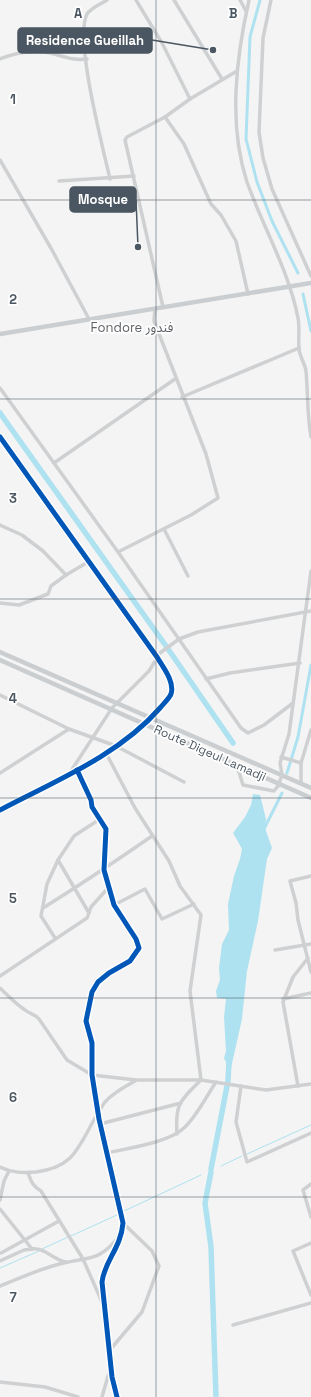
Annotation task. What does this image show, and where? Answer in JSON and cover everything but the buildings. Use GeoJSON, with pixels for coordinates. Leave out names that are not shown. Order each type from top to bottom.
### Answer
{"type":"FeatureCollection","features":[{"type":"Feature","properties":{"kind":"main road"},"geometry":{"type":"LineString","coordinates":[[0,334],[311,284]]}},
{"type":"Feature","properties":{"kind":"main road","name":"Route Digeul Lamadji"},"geometry":{"type":"LineString","coordinates":[[0,652],[311,788]]}},
{"type":"Feature","properties":{"kind":"main road","name":"Route Digeul Lamadji"},"geometry":{"type":"LineString","coordinates":[[0,660],[112,708],[311,798]]}},
{"type":"Feature","properties":{"kind":"street"},"geometry":{"type":"LineString","coordinates":[[107,0],[90,11],[86,16],[83,37],[87,59],[88,80],[110,179]]}},
{"type":"Feature","properties":{"kind":"street"},"geometry":{"type":"LineString","coordinates":[[136,0],[162,43],[190,99]]}},
{"type":"Feature","properties":{"kind":"street"},"geometry":{"type":"LineString","coordinates":[[174,0],[222,79]]}},
{"type":"Feature","properties":{"kind":"street"},"geometry":{"type":"LineString","coordinates":[[240,0],[246,12]]}},
{"type":"Feature","properties":{"kind":"street"},"geometry":{"type":"LineString","coordinates":[[249,0],[241,34],[236,94],[240,157],[261,219],[290,287],[298,319],[299,348],[306,370],[307,411],[311,437]]}},
{"type":"Feature","properties":{"kind":"street"},"geometry":{"type":"LineString","coordinates":[[272,0],[263,38],[259,132],[263,158],[272,189],[311,276]]}},
{"type":"Feature","properties":{"kind":"street"},"geometry":{"type":"LineString","coordinates":[[0,58],[16,53],[43,52],[73,60],[87,59]]}},
{"type":"Feature","properties":{"kind":"street"},"geometry":{"type":"LineString","coordinates":[[163,307],[126,138],[165,117],[190,99],[238,71]]}},
{"type":"Feature","properties":{"kind":"street"},"geometry":{"type":"LineString","coordinates":[[165,117],[184,144],[211,204],[221,215],[236,241],[248,294]]}},
{"type":"Feature","properties":{"kind":"street"},"geometry":{"type":"LineString","coordinates":[[0,160],[52,250],[89,319]]}},
{"type":"Feature","properties":{"kind":"street"},"geometry":{"type":"LineString","coordinates":[[59,181],[110,179],[134,176]]}},
{"type":"Feature","properties":{"kind":"street"},"geometry":{"type":"LineString","coordinates":[[118,552],[164,529],[218,498],[206,454],[182,397],[154,321],[154,309]]}},
{"type":"Feature","properties":{"kind":"street"},"geometry":{"type":"LineString","coordinates":[[182,397],[299,348]]}},
{"type":"Feature","properties":{"kind":"street"},"geometry":{"type":"LineString","coordinates":[[54,463],[175,378]]}},
{"type":"Feature","properties":{"kind":"street"},"geometry":{"type":"LineString","coordinates":[[0,388],[118,552],[241,728],[248,733],[258,730],[293,702]]}},
{"type":"Feature","properties":{"kind":"street"},"geometry":{"type":"LineString","coordinates":[[0,437],[157,657],[171,683],[171,694],[145,724],[116,746],[68,775],[0,810]]}},
{"type":"Feature","properties":{"kind":"street"},"geometry":{"type":"LineString","coordinates":[[0,525],[22,535],[43,551],[66,575]]}},
{"type":"Feature","properties":{"kind":"street"},"geometry":{"type":"LineString","coordinates":[[164,529],[188,576]]}},
{"type":"Feature","properties":{"kind":"street"},"geometry":{"type":"LineString","coordinates":[[0,603],[19,604],[46,595],[50,591],[53,584],[88,562]]}},
{"type":"Feature","properties":{"kind":"street"},"geometry":{"type":"LineString","coordinates":[[231,763],[239,772],[243,785],[274,791],[278,786],[282,775],[281,757],[289,734],[300,663],[311,571]]}},
{"type":"Feature","properties":{"kind":"street"},"geometry":{"type":"LineString","coordinates":[[68,775],[112,708],[149,671],[157,657],[170,645],[179,639],[198,632],[311,611]]}},
{"type":"Feature","properties":{"kind":"street"},"geometry":{"type":"LineString","coordinates":[[206,679],[300,663]]}},
{"type":"Feature","properties":{"kind":"street"},"geometry":{"type":"LineString","coordinates":[[0,695],[69,729],[116,746],[184,782]]}},
{"type":"Feature","properties":{"kind":"street"},"geometry":{"type":"LineString","coordinates":[[0,773],[69,729]]}},
{"type":"Feature","properties":{"kind":"street"},"geometry":{"type":"LineString","coordinates":[[301,780],[301,763],[311,730]]}},
{"type":"Feature","properties":{"kind":"street"},"geometry":{"type":"LineString","coordinates":[[106,753],[135,808],[169,861],[180,886],[200,912],[202,919],[190,991],[201,1080],[180,1103],[176,1114],[177,1134]]}},
{"type":"Feature","properties":{"kind":"street"},"geometry":{"type":"LineString","coordinates":[[281,757],[301,763]]}},
{"type":"Feature","properties":{"kind":"street"},"geometry":{"type":"LineString","coordinates":[[77,770],[91,800],[92,807],[106,829],[104,870],[108,888],[114,905],[136,939],[139,948],[130,961],[108,973],[98,982],[92,992],[86,1021],[92,1043],[92,1075],[98,1114],[123,1223],[123,1232],[117,1248],[102,1276],[103,1305],[114,1389],[117,1397]]}},
{"type":"Feature","properties":{"kind":"street"},"geometry":{"type":"LineString","coordinates":[[56,938],[41,916],[47,884],[58,860],[74,836],[100,819]]}},
{"type":"Feature","properties":{"kind":"street"},"geometry":{"type":"LineString","coordinates":[[43,908],[104,870],[124,854],[152,836]]}},
{"type":"Feature","properties":{"kind":"street"},"geometry":{"type":"LineString","coordinates":[[58,860],[89,913]]}},
{"type":"Feature","properties":{"kind":"street"},"geometry":{"type":"LineString","coordinates":[[311,876],[290,881],[311,972]]}},
{"type":"Feature","properties":{"kind":"street"},"geometry":{"type":"LineString","coordinates":[[0,976],[87,918],[91,907],[108,888]]}},
{"type":"Feature","properties":{"kind":"street"},"geometry":{"type":"LineString","coordinates":[[114,905],[145,889],[162,919],[194,904]]}},
{"type":"Feature","properties":{"kind":"street"},"geometry":{"type":"LineString","coordinates":[[275,950],[311,944]]}},
{"type":"Feature","properties":{"kind":"street"},"geometry":{"type":"LineString","coordinates":[[298,1086],[283,999],[293,976],[308,958]]}},
{"type":"Feature","properties":{"kind":"street"},"geometry":{"type":"LineString","coordinates":[[0,988],[20,1007],[27,1012],[35,1014],[39,1018],[70,1063],[92,1075],[107,1078],[136,1080],[201,1080],[266,1090],[311,1084]]}},
{"type":"Feature","properties":{"kind":"street"},"geometry":{"type":"LineString","coordinates":[[283,999],[311,993]]}},
{"type":"Feature","properties":{"kind":"street"},"geometry":{"type":"LineString","coordinates":[[0,1167],[9,1171],[28,1173],[46,1170],[68,1162],[104,1104],[112,1096],[136,1080]]}},
{"type":"Feature","properties":{"kind":"street"},"geometry":{"type":"LineString","coordinates":[[107,1153],[177,1134],[187,1125],[216,1082]]}},
{"type":"Feature","properties":{"kind":"street"},"geometry":{"type":"LineString","coordinates":[[241,1086],[236,1125],[247,1162],[311,1133]]}},
{"type":"Feature","properties":{"kind":"street"},"geometry":{"type":"LineString","coordinates":[[100,1124],[180,1103]]}},
{"type":"Feature","properties":{"kind":"street"},"geometry":{"type":"LineString","coordinates":[[0,1200],[4,1181],[9,1171]]}},
{"type":"Feature","properties":{"kind":"street"},"geometry":{"type":"LineString","coordinates":[[28,1173],[35,1188],[41,1190],[83,1259],[103,1305]]}},
{"type":"Feature","properties":{"kind":"street"},"geometry":{"type":"LineString","coordinates":[[311,1184],[303,1190],[311,1217]]}},
{"type":"Feature","properties":{"kind":"street"},"geometry":{"type":"LineString","coordinates":[[0,1209],[16,1231],[32,1249]]}},
{"type":"Feature","properties":{"kind":"street"},"geometry":{"type":"LineString","coordinates":[[59,1221],[26,1241],[0,1252],[2,1260],[24,1250],[36,1248],[61,1261],[69,1262]]}},
{"type":"Feature","properties":{"kind":"street"},"geometry":{"type":"LineString","coordinates":[[109,1351],[142,1312],[159,1266],[152,1251],[123,1223]]}},
{"type":"Feature","properties":{"kind":"street"},"geometry":{"type":"LineString","coordinates":[[0,1286],[56,1265],[102,1253],[110,1248],[123,1232]]}},
{"type":"Feature","properties":{"kind":"street"},"geometry":{"type":"LineString","coordinates":[[311,1243],[293,1251],[311,1296]]}},
{"type":"Feature","properties":{"kind":"street"},"geometry":{"type":"LineString","coordinates":[[233,1325],[311,1303]]}},
{"type":"Feature","properties":{"kind":"street"},"geometry":{"type":"LineString","coordinates":[[102,1397],[111,1366]]}},
{"type":"Feature","properties":{"kind":"street"},"geometry":{"type":"LineString","coordinates":[[0,1382],[45,1387],[78,1397]]}},
{"type":"Feature","properties":{"kind":"water"},"geometry":{"type":"Polygon","coordinates":[[[253,794],[260,795],[266,819],[265,828],[272,848],[267,859],[258,921],[247,971],[242,1019],[231,1068],[228,1067],[224,1058],[226,1051],[224,1017],[226,999],[217,998],[216,991],[220,980],[219,968],[222,944],[229,930],[228,904],[242,849],[233,833],[245,817],[251,805],[253,794]]]}},
{"type":"Feature","properties":{"kind":"waterway"},"geometry":{"type":"LineString","coordinates":[[260,0],[250,37],[246,139],[257,182],[272,221],[298,273]]}},
{"type":"Feature","properties":{"kind":"waterway"},"geometry":{"type":"LineString","coordinates":[[303,294],[311,331]]}},
{"type":"Feature","properties":{"kind":"waterway"},"geometry":{"type":"LineString","coordinates":[[0,413],[166,646],[233,743]]}},
{"type":"Feature","properties":{"kind":"waterway"},"geometry":{"type":"LineString","coordinates":[[287,773],[298,737],[311,665]]}},
{"type":"Feature","properties":{"kind":"waterway"},"geometry":{"type":"LineString","coordinates":[[263,831],[282,793]]}},
{"type":"Feature","properties":{"kind":"waterway"},"geometry":{"type":"LineString","coordinates":[[211,1169],[228,1081],[229,1061]]}},
{"type":"Feature","properties":{"kind":"waterway"},"geometry":{"type":"LineString","coordinates":[[247,1154],[311,1125]]}},
{"type":"Feature","properties":{"kind":"waterway"},"geometry":{"type":"LineString","coordinates":[[221,1166],[242,1156]]}},
{"type":"Feature","properties":{"kind":"waterway"},"geometry":{"type":"LineString","coordinates":[[211,1172],[205,1203],[211,1247],[216,1397]]}},
{"type":"Feature","properties":{"kind":"waterway"},"geometry":{"type":"LineString","coordinates":[[122,1212],[201,1175]]}},
{"type":"Feature","properties":{"kind":"waterway"},"geometry":{"type":"LineString","coordinates":[[71,1236],[119,1214]]}},
{"type":"Feature","properties":{"kind":"waterway"},"geometry":{"type":"LineString","coordinates":[[42,1249],[68,1237]]}},
{"type":"Feature","properties":{"kind":"waterway"},"geometry":{"type":"LineString","coordinates":[[0,1268],[39,1251]]}},
{"type":"Feature","properties":{"kind":"cycle path"},"geometry":{"type":"LineString","coordinates":[[0,437],[157,657],[168,675],[172,689],[170,696],[160,708],[125,740],[105,754],[64,778],[0,810]]}},
{"type":"Feature","properties":{"kind":"cycle path"},"geometry":{"type":"LineString","coordinates":[[77,770],[91,800],[92,807],[106,829],[104,870],[114,905],[136,939],[139,948],[130,961],[109,973],[98,982],[92,992],[86,1021],[92,1043],[92,1075],[99,1119],[123,1223],[122,1232],[103,1275],[102,1282],[112,1377],[117,1397]]}},
{"type":"Feature","properties":{"kind":"place","name":"Residence Gueillah"},"geometry":{"type":"Point","coordinates":[213,50]}},
{"type":"Feature","properties":{"kind":"place","name":"Mosque"},"geometry":{"type":"Point","coordinates":[138,247]}},
{"type":"Feature","properties":{"kind":"district","name":"Fondore فندور"},"geometry":{"type":"Point","coordinates":[132,327]}}]}
